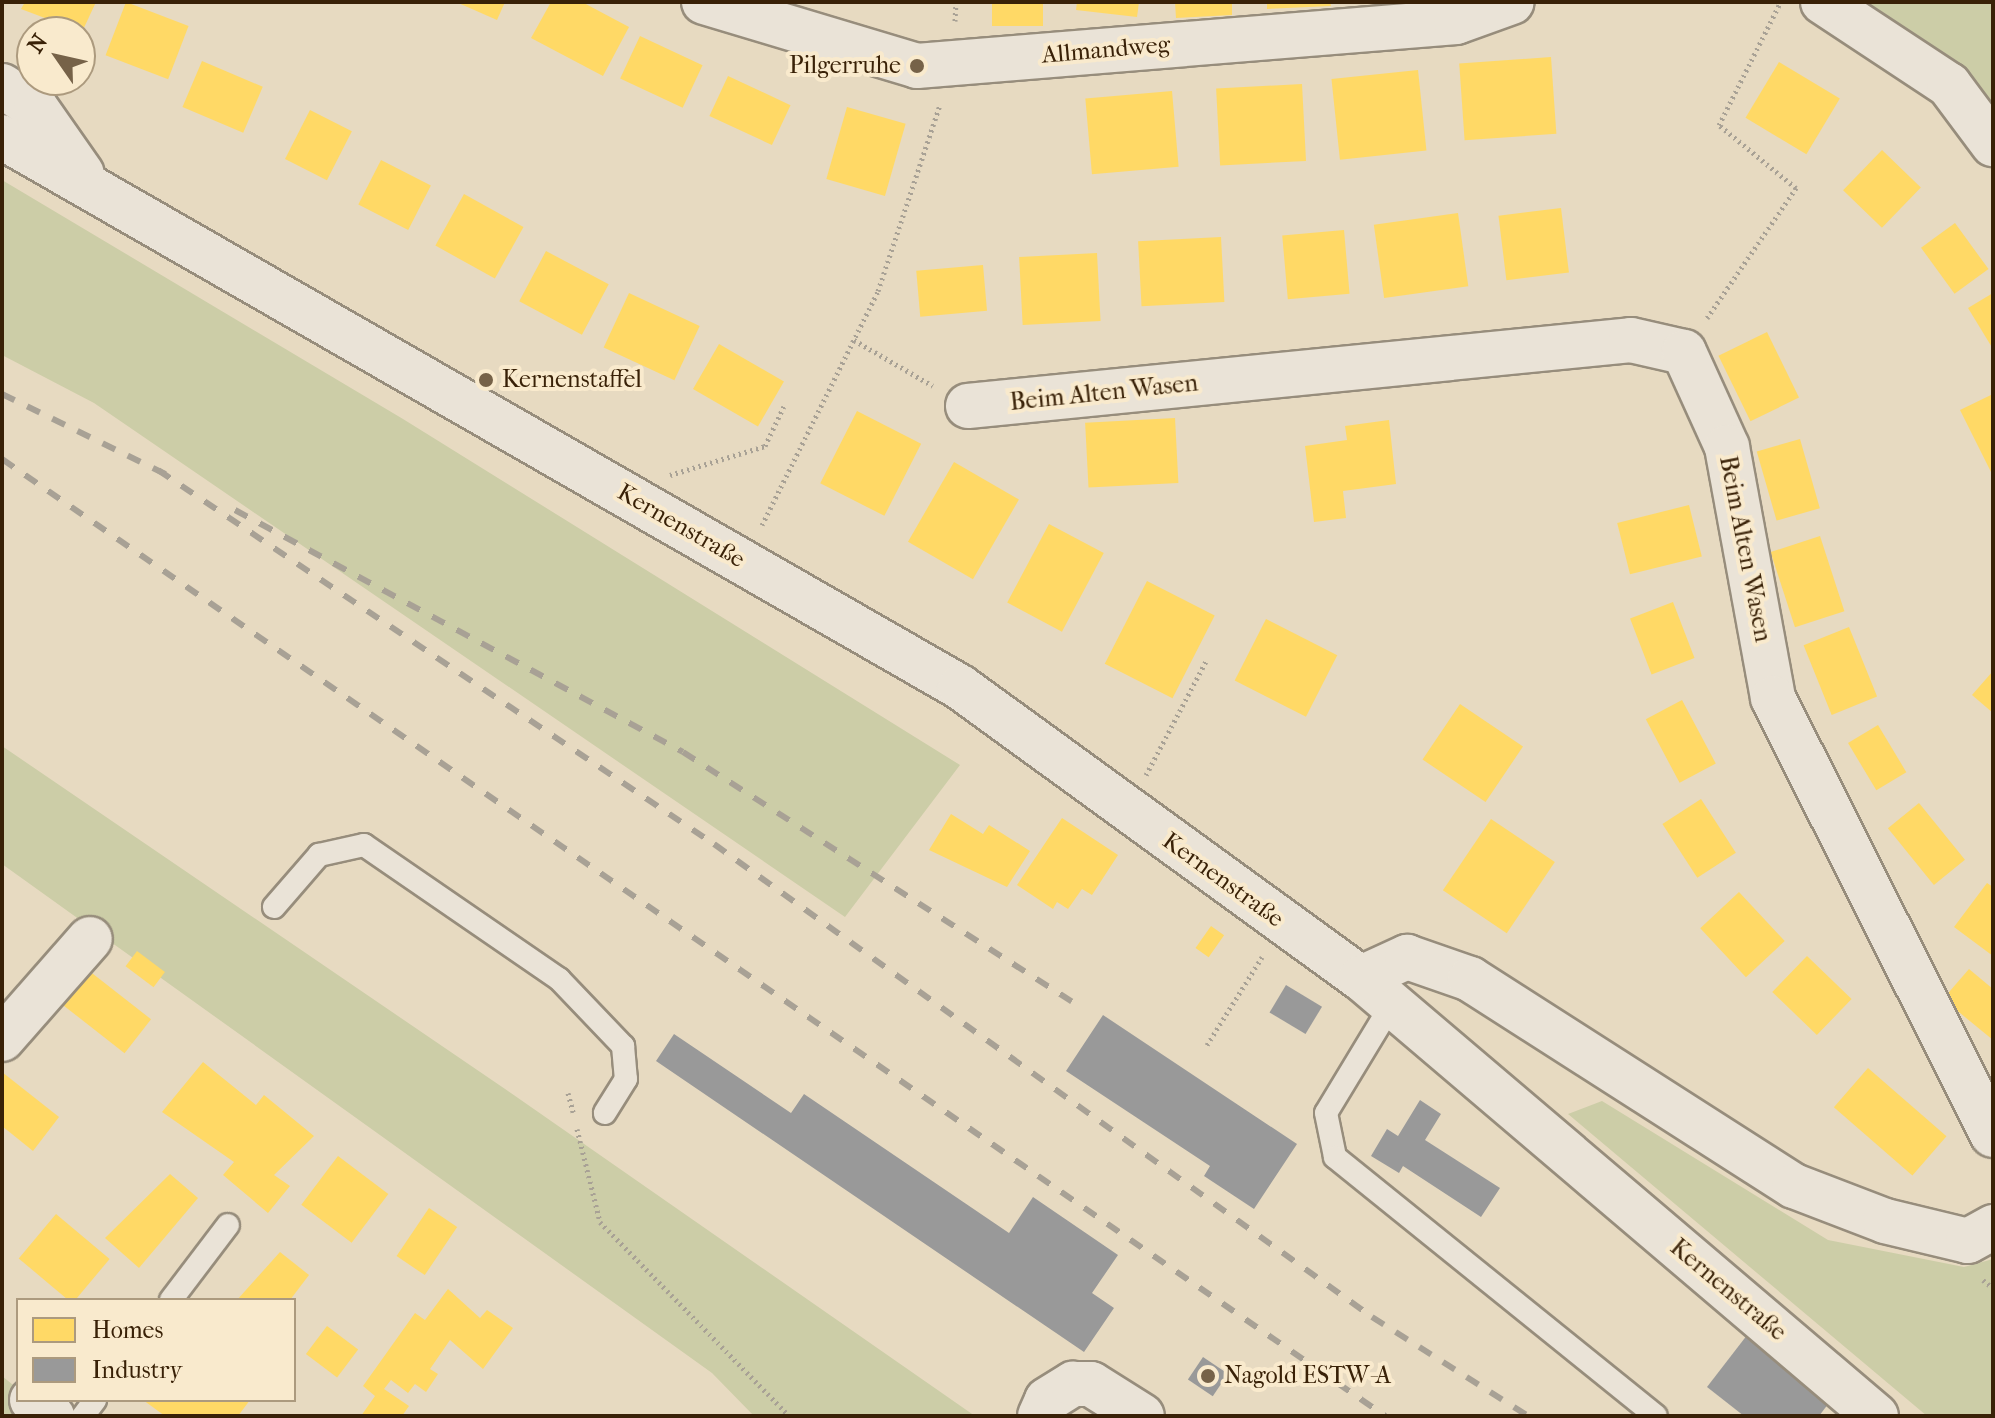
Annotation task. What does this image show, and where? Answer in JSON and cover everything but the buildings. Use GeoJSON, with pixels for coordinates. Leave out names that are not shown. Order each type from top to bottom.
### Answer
{"type":"FeatureCollection","features":[{"type":"Feature","properties":{"kind":"street","name":"Allmandweg"},"geometry":{"type":"LineString","coordinates":[[704,2],[917,66],[1456,22],[1512,2]]}},
{"type":"Feature","properties":{"kind":"street"},"geometry":{"type":"LineString","coordinates":[[1823,2],[1949,85],[1993,144]]}},
{"type":"Feature","properties":{"kind":"street","name":"Kernenstraße"},"geometry":{"type":"LineString","coordinates":[[2,86],[36,108],[85,179],[960,687],[1376,991],[1876,1416]]}},
{"type":"Feature","properties":{"kind":"street"},"geometry":{"type":"LineString","coordinates":[[2,137],[85,179]]}},
{"type":"Feature","properties":{"kind":"street","name":"Beim Alten Wasen"},"geometry":{"type":"LineString","coordinates":[[968,406],[1631,340],[1684,352],[1727,447],[1773,698],[1993,1135]]}},
{"type":"Feature","properties":{"kind":"street"},"geometry":{"type":"LineString","coordinates":[[2,1039],[90,939]]}},
{"type":"Feature","properties":{"kind":"street"},"geometry":{"type":"LineString","coordinates":[[1376,991],[1407,957],[1470,979],[1794,1186],[1885,1221],[1968,1241],[1993,1227]]}},
{"type":"Feature","properties":{"kind":"street"},"geometry":{"type":"LineString","coordinates":[[1044,1408],[1073,1384],[1091,1384],[1142,1416]]}},
{"type":"Feature","properties":{"kind":"street"},"geometry":{"type":"LineString","coordinates":[[34,1402],[52,1416]]}},
{"type":"Feature","properties":{"kind":"lane"},"geometry":{"type":"LineString","coordinates":[[274,907],[319,855],[364,845],[559,979],[623,1046],[626,1079],[605,1113]]}},
{"type":"Feature","properties":{"kind":"lane"},"geometry":{"type":"LineString","coordinates":[[1376,991],[1326,1113],[1335,1157],[1386,1205],[1656,1416]]}},
{"type":"Feature","properties":{"kind":"lane"},"geometry":{"type":"LineString","coordinates":[[173,1298],[228,1225]]}},
{"type":"Feature","properties":{"kind":"path"},"geometry":{"type":"LineString","coordinates":[[1684,352],[1796,188],[1719,125],[1781,2]]}},
{"type":"Feature","properties":{"kind":"path"},"geometry":{"type":"LineString","coordinates":[[743,562],[878,291],[954,62]]}},
{"type":"Feature","properties":{"kind":"path"},"geometry":{"type":"LineString","coordinates":[[854,340],[968,406]]}},
{"type":"Feature","properties":{"kind":"path"},"geometry":{"type":"LineString","coordinates":[[639,502],[677,469],[744,458],[765,446],[784,406]]}},
{"type":"Feature","properties":{"kind":"path"},"geometry":{"type":"LineString","coordinates":[[1127,811],[1206,661]]}},
{"type":"Feature","properties":{"kind":"path"},"geometry":{"type":"LineString","coordinates":[[1207,1045],[1265,950]]}},
{"type":"Feature","properties":{"kind":"path"},"geometry":{"type":"LineString","coordinates":[[568,1093],[600,1222],[789,1416]]}},
{"type":"Feature","properties":{"kind":"green space"},"geometry":{"type":"Polygon","coordinates":[[[1846,2],[1993,2],[1993,111],[1846,2]]]}},
{"type":"Feature","properties":{"kind":"green space"},"geometry":{"type":"Polygon","coordinates":[[[2,180],[403,419],[960,765],[845,917],[94,403],[2,355],[2,180]]]}},
{"type":"Feature","properties":{"kind":"green space"},"geometry":{"type":"Polygon","coordinates":[[[2,746],[508,1091],[975,1416],[754,1416],[712,1373],[2,864],[2,746]]]}},
{"type":"Feature","properties":{"kind":"green space"},"geometry":{"type":"Polygon","coordinates":[[[1602,1101],[1828,1240],[1964,1267],[1993,1259],[1993,1416],[1927,1416],[1568,1114],[1602,1101]]]}},
{"type":"Feature","properties":{"kind":"green space"},"geometry":{"type":"Polygon","coordinates":[[[2,1376],[16,1387],[16,1402],[34,1402],[52,1416],[2,1416],[2,1376]]]}},
{"type":"Feature","properties":{"kind":"railway"},"geometry":{"type":"LineString","coordinates":[[2,394],[167,475]]}},
{"type":"Feature","properties":{"kind":"railway"},"geometry":{"type":"LineString","coordinates":[[2,459],[1385,1416]]}},
{"type":"Feature","properties":{"kind":"railway"},"geometry":{"type":"LineString","coordinates":[[158,470],[714,844],[1372,1317],[1528,1416]]}},
{"type":"Feature","properties":{"kind":"railway"},"geometry":{"type":"LineString","coordinates":[[235,510],[683,752],[1072,1002]]}},
{"type":"Feature","properties":{"kind":"place","name":"Pilgerruhe"},"geometry":{"type":"Point","coordinates":[917,66]}},
{"type":"Feature","properties":{"kind":"place","name":"Kernenstaffel"},"geometry":{"type":"Point","coordinates":[486,380]}},
{"type":"Feature","properties":{"kind":"place","name":"Nagold ESTW-A"},"geometry":{"type":"Point","coordinates":[1208,1376]}}]}
